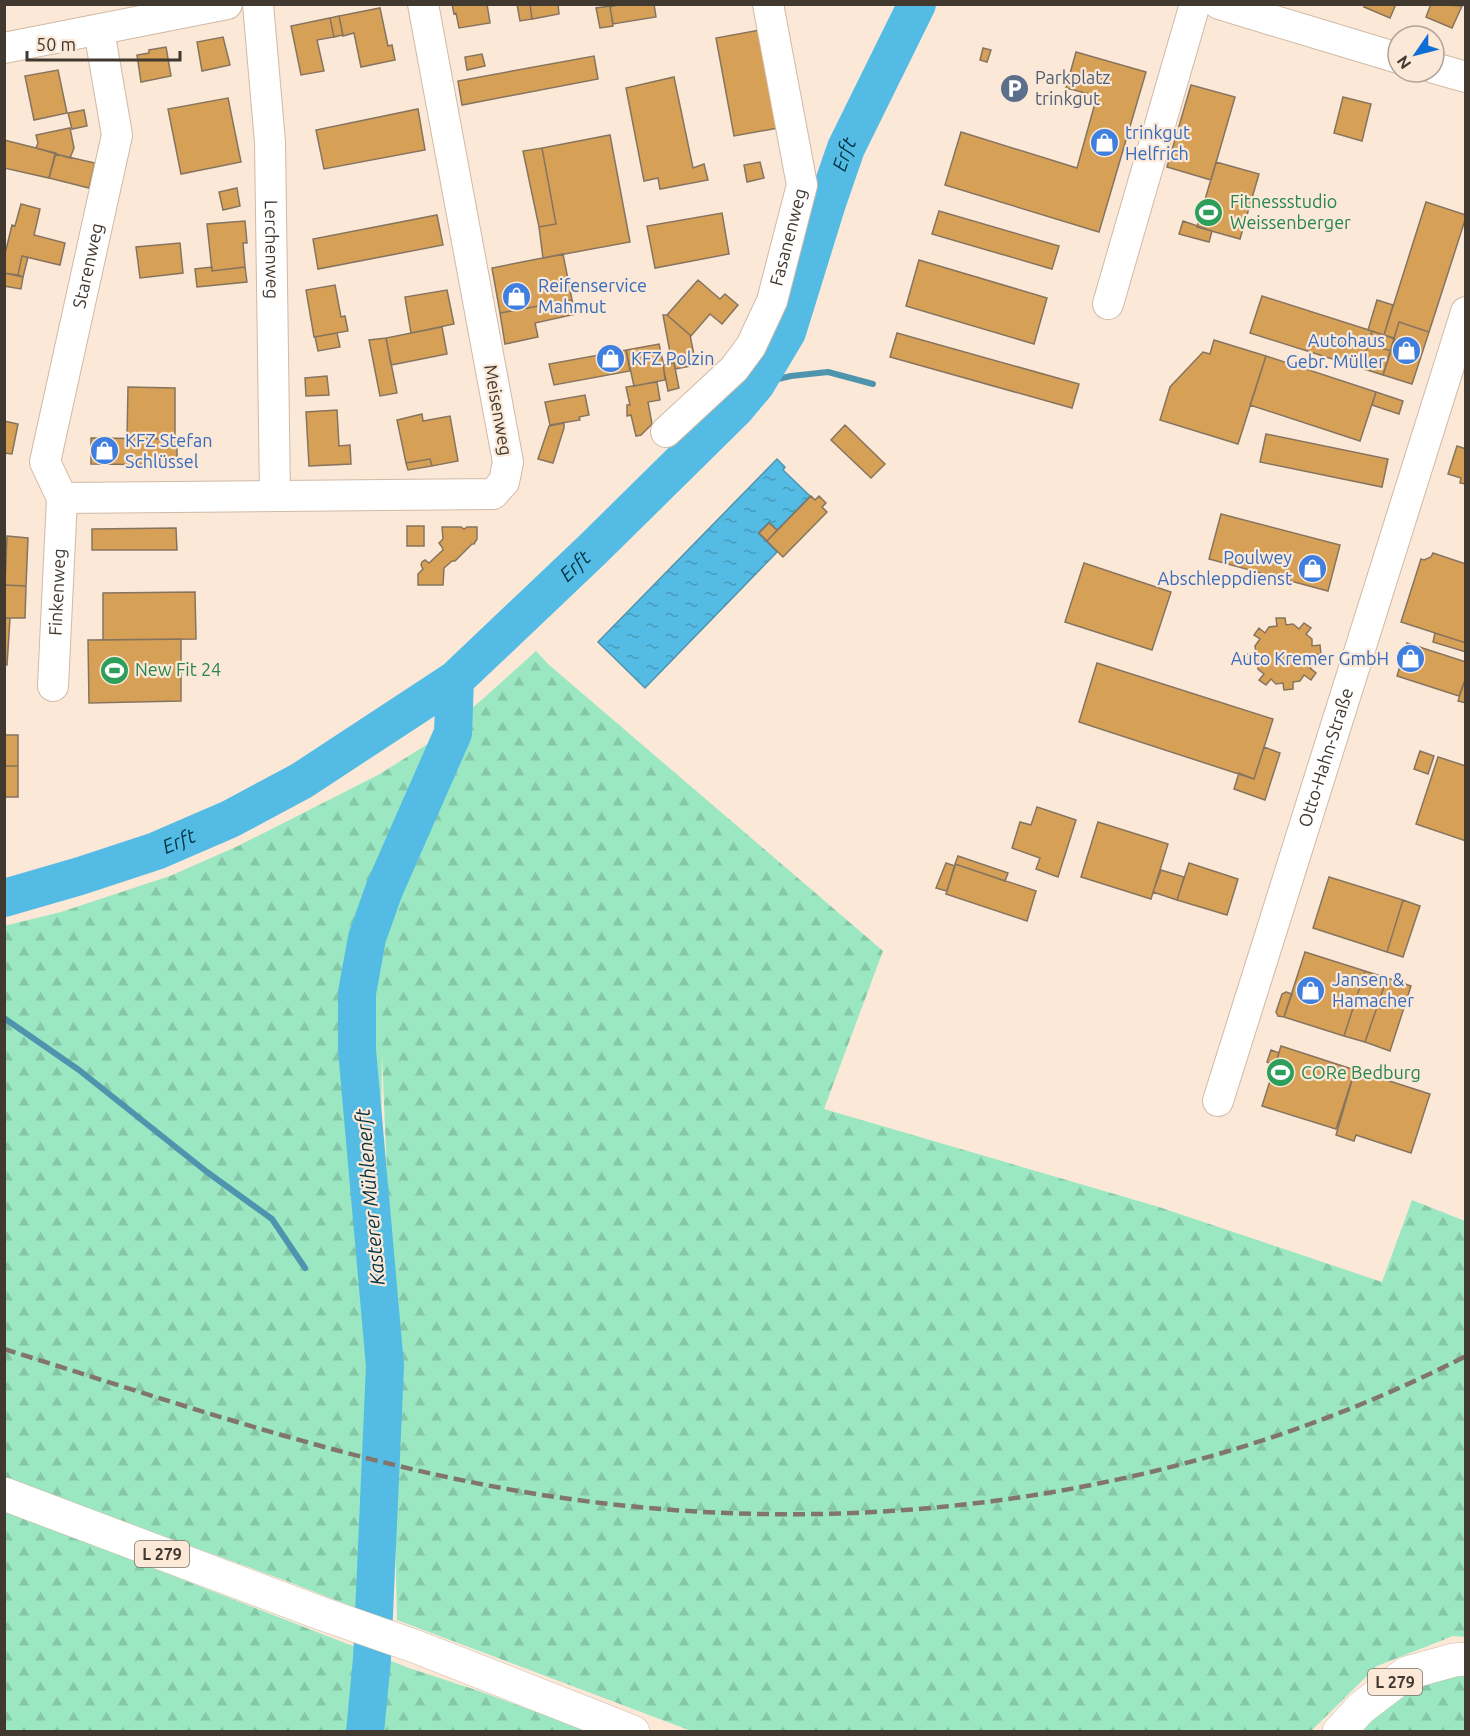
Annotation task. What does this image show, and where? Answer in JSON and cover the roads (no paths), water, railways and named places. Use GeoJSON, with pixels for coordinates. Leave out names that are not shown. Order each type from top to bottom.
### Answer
{"type":"FeatureCollection","features":[{"type":"Feature","properties":{"kind":"main road","name":"L 279"},"geometry":{"type":"LineString","coordinates":[[4,1494],[320,1613],[417,1647],[633,1731]]}},
{"type":"Feature","properties":{"kind":"main road","name":"L 279"},"geometry":{"type":"LineString","coordinates":[[1339,1731],[1361,1708],[1407,1673],[1466,1659]]}},
{"type":"Feature","properties":{"kind":"street"},"geometry":{"type":"LineString","coordinates":[[4,48],[227,4]]}},
{"type":"Feature","properties":{"kind":"street","name":"Lerchenweg"},"geometry":{"type":"LineString","coordinates":[[258,4],[270,142],[275,496]]}},
{"type":"Feature","properties":{"kind":"street","name":"Meisenweg"},"geometry":{"type":"LineString","coordinates":[[62,498],[493,494],[504,483],[508,462],[423,4]]}},
{"type":"Feature","properties":{"kind":"street","name":"Fasanenweg"},"geometry":{"type":"LineString","coordinates":[[666,432],[734,369],[751,346],[772,301],[802,185],[768,4]]}},
{"type":"Feature","properties":{"kind":"street"},"geometry":{"type":"LineString","coordinates":[[1108,304],[1195,4]]}},
{"type":"Feature","properties":{"kind":"street"},"geometry":{"type":"LineString","coordinates":[[1219,4],[1386,54]]}},
{"type":"Feature","properties":{"kind":"street","name":"Starenweg"},"geometry":{"type":"LineString","coordinates":[[62,498],[45,462],[117,135],[99,30]]}},
{"type":"Feature","properties":{"kind":"street"},"geometry":{"type":"LineString","coordinates":[[1446,71],[1466,77]]}},
{"type":"Feature","properties":{"kind":"street","name":"Otto-Hahn-Straße"},"geometry":{"type":"LineString","coordinates":[[1218,1101],[1466,312]]}},
{"type":"Feature","properties":{"kind":"street","name":"Finkenweg"},"geometry":{"type":"LineString","coordinates":[[53,686],[62,498]]}},
{"type":"Feature","properties":{"kind":"water"},"geometry":{"type":"Polygon","coordinates":[[[777,459],[785,467],[783,470],[810,496],[777,530],[769,522],[758,533],[777,552],[645,688],[598,642],[777,459]]]}},
{"type":"Feature","properties":{"kind":"waterway","name":"Erft"},"geometry":{"type":"LineString","coordinates":[[4,898],[156,851],[230,819],[301,781],[455,680],[593,549],[735,409],[756,384],[787,332],[846,148],[917,4]]}},
{"type":"Feature","properties":{"kind":"waterway"},"geometry":{"type":"LineString","coordinates":[[756,384],[791,376],[828,372],[873,384]]}},
{"type":"Feature","properties":{"kind":"waterway","name":"Kasterer Mühlenerft"},"geometry":{"type":"LineString","coordinates":[[365,1732],[372,1659],[385,1366],[357,1050],[357,993],[367,938],[384,890],[453,733],[455,680]]}},
{"type":"Feature","properties":{"kind":"waterway"},"geometry":{"type":"LineString","coordinates":[[4,1018],[79,1070],[207,1172],[272,1219],[305,1268]]}},
{"type":"Feature","properties":{"kind":"railway"},"geometry":{"type":"LineString","coordinates":[[4,1349],[316,1445],[443,1476],[507,1489],[629,1506],[751,1514],[875,1512],[997,1500],[1119,1479],[1238,1448],[1354,1407],[1466,1356]]}},
{"type":"Feature","properties":{"kind":"place","name":"Parkplatz trinkgut"},"geometry":{"type":"Point","coordinates":[1014,88]}},
{"type":"Feature","properties":{"kind":"place","name":"trinkgut Helfrich"},"geometry":{"type":"Point","coordinates":[1104,143]}},
{"type":"Feature","properties":{"kind":"place","name":"Fitnessstudio Weissenberger"},"geometry":{"type":"Point","coordinates":[1209,212]}},
{"type":"Feature","properties":{"kind":"place","name":"Reifenservice Mahmut"},"geometry":{"type":"Point","coordinates":[517,296]}},
{"type":"Feature","properties":{"kind":"place","name":"Autohaus Gebr. Müller"},"geometry":{"type":"Point","coordinates":[1406,351]}},
{"type":"Feature","properties":{"kind":"place","name":"KFZ Polzin"},"geometry":{"type":"Point","coordinates":[610,359]}},
{"type":"Feature","properties":{"kind":"place","name":"KFZ Stefan Schlüssel"},"geometry":{"type":"Point","coordinates":[104,451]}},
{"type":"Feature","properties":{"kind":"place","name":"Poulwey Abschleppdienst"},"geometry":{"type":"Point","coordinates":[1313,568]}},
{"type":"Feature","properties":{"kind":"place","name":"Auto Kremer GmbH"},"geometry":{"type":"Point","coordinates":[1410,659]}},
{"type":"Feature","properties":{"kind":"place","name":"New Fit 24"},"geometry":{"type":"Point","coordinates":[114,670]}},
{"type":"Feature","properties":{"kind":"place","name":"Jansen & Hamacher"},"geometry":{"type":"Point","coordinates":[1311,990]}},
{"type":"Feature","properties":{"kind":"place","name":"CORe Bedburg"},"geometry":{"type":"Point","coordinates":[1280,1073]}}]}
